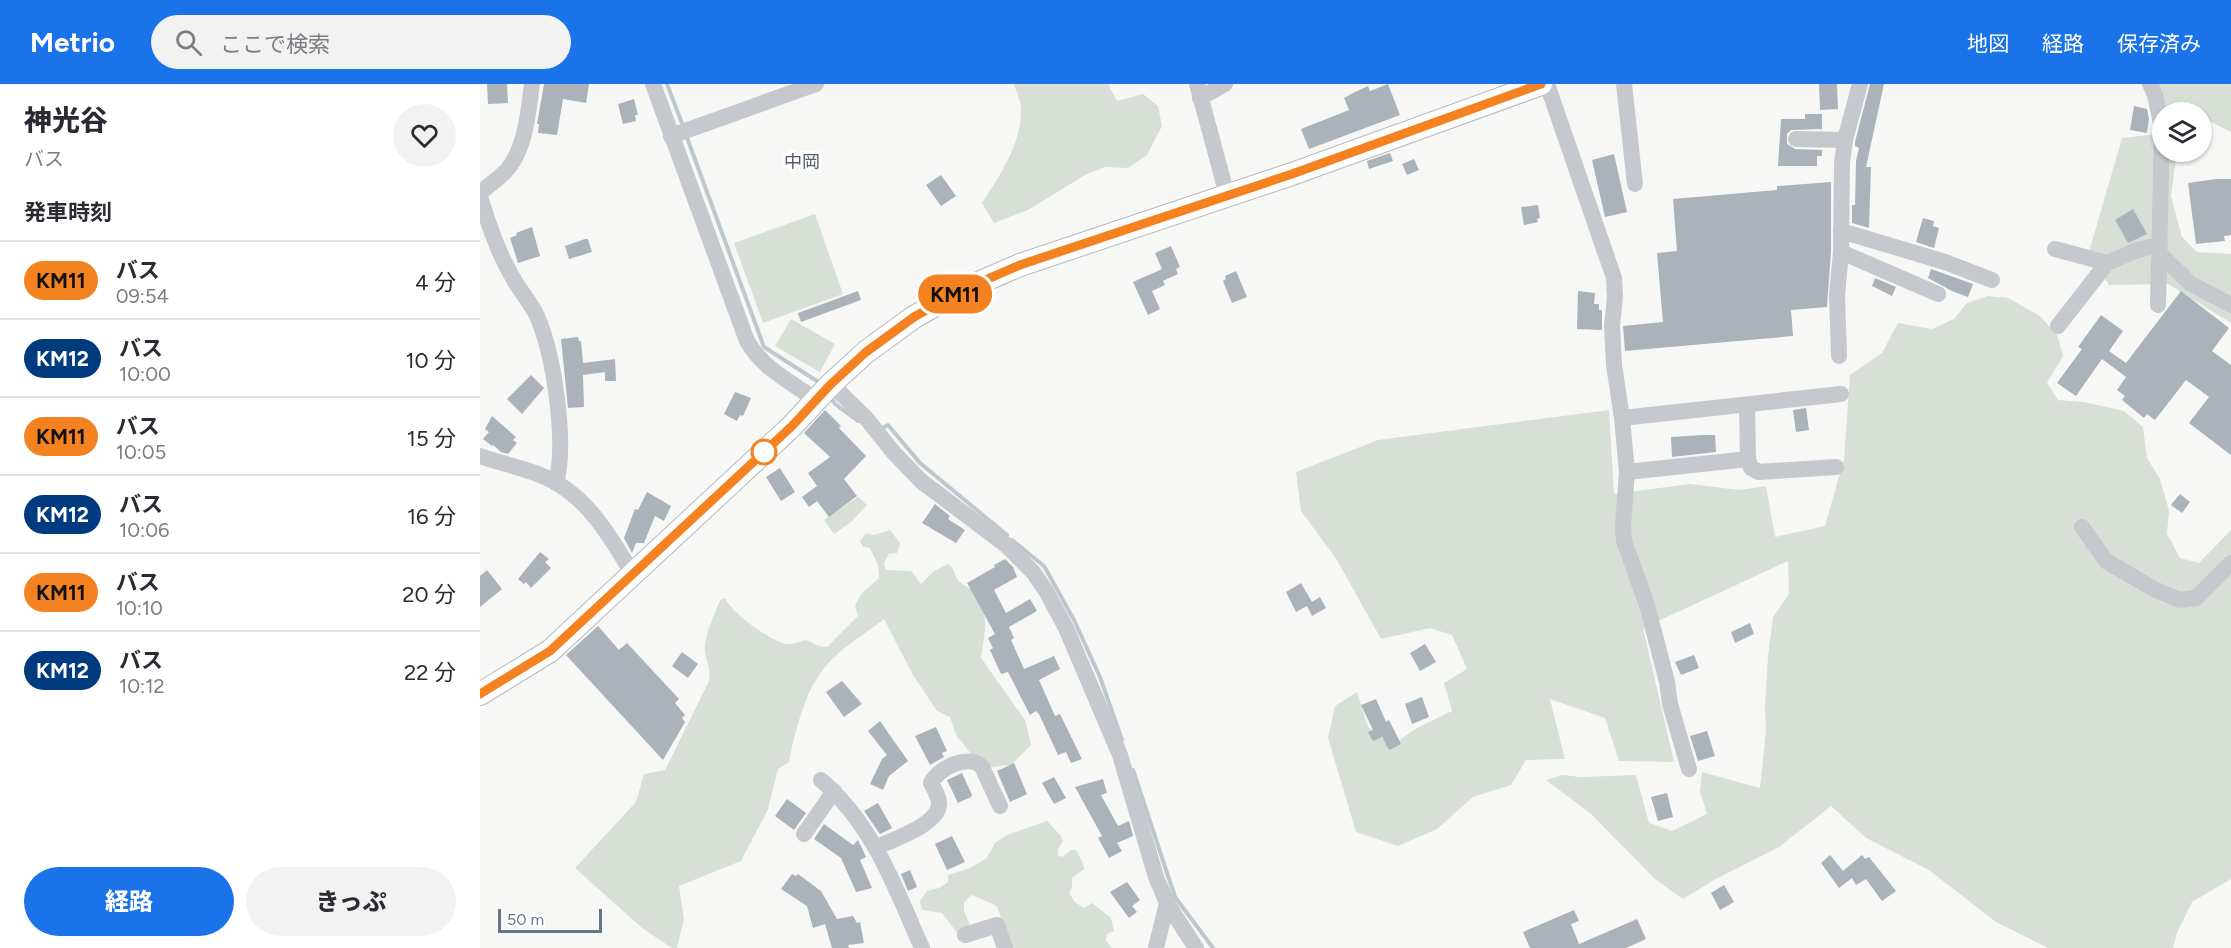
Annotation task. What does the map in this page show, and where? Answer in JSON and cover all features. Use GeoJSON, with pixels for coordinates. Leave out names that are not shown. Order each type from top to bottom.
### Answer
{"type":"FeatureCollection","features":[{"type":"Feature","properties":{"kind":"highway"},"geometry":{"type":"LineString","coordinates":[[480,694],[550,651],[792,426],[866,352],[904,324],[962,290],[1020,265],[1292,174],[1541,84]]}},
{"type":"Feature","properties":{"kind":"street"},"geometry":{"type":"LineString","coordinates":[[532,84],[521,143],[515,158],[506,171],[480,195],[495,241],[512,277],[536,314],[545,337],[560,430],[559,471],[556,483]]}},
{"type":"Feature","properties":{"kind":"street"},"geometry":{"type":"LineString","coordinates":[[653,84],[747,341],[756,356],[781,377],[824,392],[866,418],[894,453],[921,481],[1006,546],[1033,572],[1046,591],[1070,637],[1120,755],[1156,877],[1167,903],[1196,948]]}},
{"type":"Feature","properties":{"kind":"street"},"geometry":{"type":"LineString","coordinates":[[672,136],[816,84]]}},
{"type":"Feature","properties":{"kind":"street"},"geometry":{"type":"LineString","coordinates":[[1225,84],[1198,91],[1227,195]]}},
{"type":"Feature","properties":{"kind":"street"},"geometry":{"type":"LineString","coordinates":[[1541,84],[1614,278],[1614,364],[1627,472],[1624,541],[1647,605],[1667,682],[1670,704],[1689,769]]}},
{"type":"Feature","properties":{"kind":"street"},"geometry":{"type":"LineString","coordinates":[[1624,84],[1635,184]]}},
{"type":"Feature","properties":{"kind":"street"},"geometry":{"type":"LineString","coordinates":[[1839,356],[1837,295],[1845,140],[1860,84]]}},
{"type":"Feature","properties":{"kind":"street"},"geometry":{"type":"LineString","coordinates":[[2150,84],[2155,95],[2162,128],[2157,306]]}},
{"type":"Feature","properties":{"kind":"street"},"geometry":{"type":"LineString","coordinates":[[1796,139],[1845,140]]}},
{"type":"Feature","properties":{"kind":"street"},"geometry":{"type":"LineString","coordinates":[[1841,231],[1945,262],[1992,280]]}},
{"type":"Feature","properties":{"kind":"street"},"geometry":{"type":"LineString","coordinates":[[2055,249],[2108,263]]}},
{"type":"Feature","properties":{"kind":"street"},"geometry":{"type":"LineString","coordinates":[[2058,326],[2108,263],[2135,250],[2159,249],[2191,284],[2231,305]]}},
{"type":"Feature","properties":{"kind":"street"},"geometry":{"type":"LineString","coordinates":[[1841,252],[1938,294]]}},
{"type":"Feature","properties":{"kind":"street"},"geometry":{"type":"LineString","coordinates":[[1622,418],[1841,394]]}},
{"type":"Feature","properties":{"kind":"street"},"geometry":{"type":"LineString","coordinates":[[1747,405],[1748,459],[1751,468],[1759,472],[1836,467]]}},
{"type":"Feature","properties":{"kind":"street"},"geometry":{"type":"LineString","coordinates":[[480,456],[556,483],[580,501],[611,537],[633,574]]}},
{"type":"Feature","properties":{"kind":"street"},"geometry":{"type":"LineString","coordinates":[[1627,472],[1748,459]]}},
{"type":"Feature","properties":{"kind":"street"},"geometry":{"type":"LineString","coordinates":[[2082,527],[2106,561],[2154,589],[2180,600],[2196,598],[2231,563]]}},
{"type":"Feature","properties":{"kind":"street"},"geometry":{"type":"LineString","coordinates":[[877,847],[931,821],[938,812],[940,802],[931,783],[935,775],[957,764],[969,760],[982,766],[1000,806]]}},
{"type":"Feature","properties":{"kind":"street"},"geometry":{"type":"LineString","coordinates":[[821,780],[834,791],[877,847],[922,948]]}},
{"type":"Feature","properties":{"kind":"street"},"geometry":{"type":"LineString","coordinates":[[804,834],[834,791]]}},
{"type":"Feature","properties":{"kind":"street"},"geometry":{"type":"LineString","coordinates":[[1156,948],[1167,903]]}},
{"type":"Feature","properties":{"kind":"street"},"geometry":{"type":"LineString","coordinates":[[965,935],[997,924],[1005,948]]}},
{"type":"Feature","properties":{"kind":"shaded area"},"geometry":{"type":"Polygon","coordinates":[[[1014,84],[1108,84],[1117,101],[1143,94],[1158,106],[1162,126],[1147,155],[1128,168],[1105,167],[1085,175],[1028,210],[994,223],[982,203],[1009,158],[1018,133],[1021,107],[1014,84]]]}},
{"type":"Feature","properties":{"kind":"shaded area"},"geometry":{"type":"Polygon","coordinates":[[[2158,84],[2231,84],[2231,132],[2212,122],[2212,102],[2158,102],[2158,84]]]}},
{"type":"Feature","properties":{"kind":"shaded area"},"geometry":{"type":"Polygon","coordinates":[[[2152,135],[2152,162],[2176,162],[2171,196],[2182,237],[2197,252],[2231,254],[2231,323],[2168,284],[2109,285],[2089,252],[2122,138],[2152,135]]]}},
{"type":"Feature","properties":{"kind":"shaded area"},"geometry":{"type":"Polygon","coordinates":[[[815,214],[843,294],[763,323],[734,243],[815,214]]]}},
{"type":"Feature","properties":{"kind":"shaded area"},"geometry":{"type":"Polygon","coordinates":[[[1988,296],[2008,298],[2040,316],[2057,335],[2063,356],[2047,383],[2058,400],[2084,402],[2124,411],[2143,427],[2147,458],[2160,479],[2169,511],[2167,534],[2180,558],[2199,563],[2231,530],[2231,879],[2192,902],[2177,933],[2173,948],[2048,948],[1996,922],[1929,870],[1866,838],[1831,806],[1779,847],[1714,880],[1683,899],[1655,879],[1591,814],[1546,780],[1562,775],[1581,777],[1636,775],[1649,823],[1672,831],[1707,814],[1700,791],[1702,772],[1760,788],[1766,730],[1768,656],[1773,617],[1789,594],[1788,561],[1643,628],[1674,762],[1619,761],[1605,718],[1550,699],[1565,759],[1526,760],[1511,785],[1473,797],[1437,829],[1398,846],[1356,832],[1328,738],[1335,706],[1357,692],[1368,727],[1391,746],[1417,728],[1452,711],[1444,683],[1467,669],[1452,635],[1430,628],[1381,639],[1337,560],[1301,511],[1296,472],[1378,440],[1609,410],[1614,494],[1690,484],[1739,490],[1766,486],[1775,537],[1825,526],[1844,459],[1850,375],[1882,353],[1898,323],[1932,329],[1954,319],[1967,303],[1988,296]]]}},
{"type":"Feature","properties":{"kind":"shaded area"},"geometry":{"type":"Polygon","coordinates":[[[791,319],[835,344],[820,372],[775,346],[791,319]]]}},
{"type":"Feature","properties":{"kind":"shaded area"},"geometry":{"type":"Polygon","coordinates":[[[858,497],[867,505],[851,522],[834,534],[824,520],[858,497]]]}},
{"type":"Feature","properties":{"kind":"shaded area"},"geometry":{"type":"Polygon","coordinates":[[[890,530],[900,543],[897,553],[889,554],[884,563],[886,570],[911,571],[921,584],[934,571],[948,564],[957,579],[978,599],[985,623],[981,658],[1025,720],[1031,745],[1011,765],[989,767],[972,755],[956,735],[950,717],[937,711],[913,675],[884,619],[836,655],[811,689],[801,714],[789,762],[778,769],[768,809],[741,861],[679,886],[684,919],[677,948],[672,948],[642,928],[575,868],[636,802],[644,774],[665,770],[709,681],[705,647],[720,600],[725,598],[743,618],[780,642],[789,644],[806,640],[827,647],[858,616],[855,605],[862,593],[879,578],[878,565],[870,548],[863,547],[860,541],[866,533],[874,535],[890,530]]]}},
{"type":"Feature","properties":{"kind":"shaded area"},"geometry":{"type":"Polygon","coordinates":[[[1047,821],[1063,841],[1058,849],[1058,855],[1062,857],[1071,850],[1076,850],[1082,861],[1084,869],[1072,878],[1069,893],[1075,902],[1084,908],[1092,903],[1111,918],[1114,931],[1107,934],[1106,941],[1112,948],[1011,948],[997,906],[972,895],[964,902],[964,911],[970,925],[958,934],[942,913],[922,910],[920,901],[927,891],[939,888],[948,882],[948,875],[970,868],[987,858],[995,843],[1007,835],[1047,821]]]}},
{"type":"Feature","properties":{"kind":"building"},"geometry":{"type":"Polygon","coordinates":[[[487,84],[507,84],[508,103],[488,104],[487,84]]]}},
{"type":"Feature","properties":{"kind":"building"},"geometry":{"type":"Polygon","coordinates":[[[544,84],[589,84],[586,103],[563,99],[557,135],[538,133],[539,124],[537,124],[544,84]]]}},
{"type":"Feature","properties":{"kind":"building"},"geometry":{"type":"Polygon","coordinates":[[[1388,84],[1400,115],[1309,149],[1301,129],[1349,110],[1344,98],[1353,93],[1368,86],[1370,91],[1388,84]]]}},
{"type":"Feature","properties":{"kind":"building"},"geometry":{"type":"Polygon","coordinates":[[[1819,84],[1837,84],[1838,109],[1820,110],[1819,84]]]}},
{"type":"Feature","properties":{"kind":"building"},"geometry":{"type":"Polygon","coordinates":[[[1870,84],[1884,84],[1866,167],[1871,167],[1869,228],[1852,223],[1852,205],[1855,205],[1856,161],[1859,148],[1855,146],[1855,142],[1870,84]]]}},
{"type":"Feature","properties":{"kind":"building"},"geometry":{"type":"Polygon","coordinates":[[[634,99],[638,115],[635,115],[636,121],[623,124],[618,104],[634,99]]]}},
{"type":"Feature","properties":{"kind":"building"},"geometry":{"type":"Polygon","coordinates":[[[2134,106],[2147,109],[2149,119],[2147,133],[2130,130],[2134,106]]]}},
{"type":"Feature","properties":{"kind":"building"},"geometry":{"type":"Polygon","coordinates":[[[1805,114],[1822,114],[1822,129],[1791,130],[1787,134],[1787,144],[1795,149],[1822,150],[1822,156],[1817,156],[1817,166],[1778,166],[1781,119],[1805,119],[1805,114]]]}},
{"type":"Feature","properties":{"kind":"building"},"geometry":{"type":"Polygon","coordinates":[[[1390,153],[1393,161],[1369,169],[1367,161],[1390,153]]]}},
{"type":"Feature","properties":{"kind":"building"},"geometry":{"type":"Polygon","coordinates":[[[1614,154],[1627,212],[1605,217],[1592,160],[1614,154]]]}},
{"type":"Feature","properties":{"kind":"building"},"geometry":{"type":"Polygon","coordinates":[[[1414,159],[1419,170],[1407,175],[1402,164],[1414,159]]]}},
{"type":"Feature","properties":{"kind":"building"},"geometry":{"type":"Polygon","coordinates":[[[941,175],[956,196],[941,206],[926,185],[941,175]]]}},
{"type":"Feature","properties":{"kind":"building"},"geometry":{"type":"Polygon","coordinates":[[[2231,179],[2231,235],[2224,236],[2225,241],[2196,244],[2188,183],[2231,179]]]}},
{"type":"Feature","properties":{"kind":"building"},"geometry":{"type":"Polygon","coordinates":[[[1831,182],[1831,251],[1827,307],[1791,310],[1793,336],[1625,351],[1623,326],[1663,322],[1657,253],[1677,251],[1673,199],[1777,190],[1777,186],[1831,182]]]}},
{"type":"Feature","properties":{"kind":"building"},"geometry":{"type":"Polygon","coordinates":[[[1538,205],[1540,218],[1537,219],[1538,222],[1524,225],[1521,207],[1538,205]]]}},
{"type":"Feature","properties":{"kind":"building"},"geometry":{"type":"Polygon","coordinates":[[[2133,209],[2147,234],[2128,243],[2115,220],[2133,209]]]}},
{"type":"Feature","properties":{"kind":"building"},"geometry":{"type":"Polygon","coordinates":[[[1923,218],[1934,221],[1933,226],[1939,228],[1934,248],[1916,242],[1923,218]]]}},
{"type":"Feature","properties":{"kind":"building"},"geometry":{"type":"Polygon","coordinates":[[[532,227],[540,256],[518,263],[510,238],[532,227]]]}},
{"type":"Feature","properties":{"kind":"building"},"geometry":{"type":"Polygon","coordinates":[[[588,239],[592,252],[569,259],[565,246],[588,239]]]}},
{"type":"Feature","properties":{"kind":"building"},"geometry":{"type":"Polygon","coordinates":[[[1171,246],[1180,267],[1176,269],[1178,274],[1163,281],[1165,285],[1152,291],[1160,309],[1148,315],[1133,282],[1162,269],[1155,253],[1171,246]]]}},
{"type":"Feature","properties":{"kind":"building"},"geometry":{"type":"Polygon","coordinates":[[[1931,269],[1973,284],[1968,297],[1928,278],[1931,269]]]}},
{"type":"Feature","properties":{"kind":"building"},"geometry":{"type":"Polygon","coordinates":[[[1236,271],[1247,297],[1232,303],[1223,281],[1226,279],[1225,276],[1236,271]]]}},
{"type":"Feature","properties":{"kind":"building"},"geometry":{"type":"Polygon","coordinates":[[[1875,278],[1896,287],[1892,296],[1872,286],[1875,278]]]}},
{"type":"Feature","properties":{"kind":"building"},"geometry":{"type":"Polygon","coordinates":[[[858,291],[861,300],[801,322],[798,313],[858,291]]]}},
{"type":"Feature","properties":{"kind":"building"},"geometry":{"type":"Polygon","coordinates":[[[1578,291],[1595,293],[1594,304],[1599,304],[1599,310],[1602,310],[1602,330],[1577,329],[1578,291]]]}},
{"type":"Feature","properties":{"kind":"building"},"geometry":{"type":"Polygon","coordinates":[[[2181,291],[2229,328],[2212,351],[2231,365],[2231,455],[2189,423],[2209,397],[2186,380],[2155,420],[2147,414],[2144,418],[2122,400],[2125,396],[2117,390],[2126,377],[2102,359],[2076,396],[2057,383],[2082,349],[2078,347],[2101,315],[2123,331],[2109,351],[2126,363],[2181,291]]]}},
{"type":"Feature","properties":{"kind":"building"},"geometry":{"type":"Polygon","coordinates":[[[578,337],[581,341],[583,363],[615,359],[616,381],[605,381],[605,372],[583,375],[584,407],[568,408],[561,339],[578,337]]]}},
{"type":"Feature","properties":{"kind":"building"},"geometry":{"type":"Polygon","coordinates":[[[531,375],[544,388],[522,414],[507,399],[531,375]]]}},
{"type":"Feature","properties":{"kind":"building"},"geometry":{"type":"Polygon","coordinates":[[[735,392],[751,398],[743,416],[740,415],[737,421],[724,414],[735,392]]]}},
{"type":"Feature","properties":{"kind":"building"},"geometry":{"type":"Polygon","coordinates":[[[1806,408],[1809,430],[1796,432],[1793,410],[1806,408]]]}},
{"type":"Feature","properties":{"kind":"building"},"geometry":{"type":"Polygon","coordinates":[[[825,410],[866,456],[844,479],[857,496],[829,517],[817,501],[809,507],[802,497],[817,486],[808,473],[830,457],[804,433],[825,410]]]}},
{"type":"Feature","properties":{"kind":"building"},"geometry":{"type":"Polygon","coordinates":[[[492,416],[516,437],[513,440],[517,443],[508,454],[501,452],[483,439],[489,432],[485,429],[492,416]]]}},
{"type":"Feature","properties":{"kind":"building"},"geometry":{"type":"Polygon","coordinates":[[[1715,435],[1716,452],[1672,457],[1671,437],[1715,435]]]}},
{"type":"Feature","properties":{"kind":"building"},"geometry":{"type":"Polygon","coordinates":[[[780,468],[795,492],[781,501],[766,477],[780,468]]]}},
{"type":"Feature","properties":{"kind":"building"},"geometry":{"type":"Polygon","coordinates":[[[647,492],[671,506],[664,521],[655,516],[644,543],[636,543],[632,553],[624,538],[635,509],[638,510],[647,492]]]}},
{"type":"Feature","properties":{"kind":"building"},"geometry":{"type":"Polygon","coordinates":[[[2180,494],[2190,502],[2182,513],[2171,505],[2180,494]]]}},
{"type":"Feature","properties":{"kind":"building"},"geometry":{"type":"Polygon","coordinates":[[[935,504],[950,516],[948,519],[965,530],[956,543],[922,523],[935,504]]]}},
{"type":"Feature","properties":{"kind":"building"},"geometry":{"type":"Polygon","coordinates":[[[540,552],[549,559],[545,562],[551,568],[531,588],[526,582],[524,584],[518,579],[540,552]]]}},
{"type":"Feature","properties":{"kind":"building"},"geometry":{"type":"Polygon","coordinates":[[[1005,559],[1013,567],[1017,577],[994,590],[1006,613],[1030,599],[1037,611],[1009,627],[1014,638],[1011,640],[1024,669],[1054,656],[1060,669],[1039,680],[1055,716],[1060,714],[1082,759],[1071,763],[1066,752],[1058,755],[1039,714],[1036,711],[1030,715],[1008,672],[1001,674],[990,650],[993,648],[988,638],[995,634],[967,583],[1005,559]]]}},
{"type":"Feature","properties":{"kind":"building"},"geometry":{"type":"Polygon","coordinates":[[[487,570],[502,589],[480,607],[480,576],[487,570]]]}},
{"type":"Feature","properties":{"kind":"building"},"geometry":{"type":"Polygon","coordinates":[[[1301,583],[1312,602],[1320,597],[1326,608],[1312,616],[1307,606],[1296,612],[1286,592],[1301,583]]]}},
{"type":"Feature","properties":{"kind":"building"},"geometry":{"type":"Polygon","coordinates":[[[1750,623],[1754,634],[1735,643],[1731,632],[1750,623]]]}},
{"type":"Feature","properties":{"kind":"building"},"geometry":{"type":"Polygon","coordinates":[[[598,626],[619,650],[627,643],[679,699],[675,703],[685,715],[682,718],[685,722],[663,760],[566,655],[598,626]]]}},
{"type":"Feature","properties":{"kind":"building"},"geometry":{"type":"Polygon","coordinates":[[[1425,644],[1436,662],[1420,671],[1410,653],[1425,644]]]}},
{"type":"Feature","properties":{"kind":"building"},"geometry":{"type":"Polygon","coordinates":[[[682,652],[698,664],[688,678],[672,666],[682,652]]]}},
{"type":"Feature","properties":{"kind":"building"},"geometry":{"type":"Polygon","coordinates":[[[1694,655],[1699,668],[1681,675],[1675,662],[1694,655]]]}},
{"type":"Feature","properties":{"kind":"building"},"geometry":{"type":"Polygon","coordinates":[[[842,681],[862,704],[844,717],[826,692],[842,681]]]}},
{"type":"Feature","properties":{"kind":"building"},"geometry":{"type":"Polygon","coordinates":[[[1422,697],[1429,717],[1412,724],[1405,704],[1422,697]]]}},
{"type":"Feature","properties":{"kind":"building"},"geometry":{"type":"Polygon","coordinates":[[[1376,699],[1386,722],[1389,720],[1401,744],[1389,750],[1382,737],[1373,741],[1368,732],[1373,730],[1361,705],[1376,699]]]}},
{"type":"Feature","properties":{"kind":"building"},"geometry":{"type":"Polygon","coordinates":[[[880,721],[908,761],[889,776],[883,790],[870,784],[882,759],[887,755],[868,731],[880,721]]]}},
{"type":"Feature","properties":{"kind":"building"},"geometry":{"type":"Polygon","coordinates":[[[936,727],[947,751],[942,753],[944,757],[930,765],[915,736],[936,727]]]}},
{"type":"Feature","properties":{"kind":"building"},"geometry":{"type":"Polygon","coordinates":[[[1707,731],[1715,756],[1698,761],[1690,736],[1707,731]]]}},
{"type":"Feature","properties":{"kind":"building"},"geometry":{"type":"Polygon","coordinates":[[[1014,763],[1027,794],[1010,802],[997,771],[1014,763]]]}},
{"type":"Feature","properties":{"kind":"building"},"geometry":{"type":"Polygon","coordinates":[[[962,773],[972,795],[958,803],[947,780],[962,773]]]}},
{"type":"Feature","properties":{"kind":"building"},"geometry":{"type":"Polygon","coordinates":[[[1054,777],[1066,798],[1054,804],[1042,783],[1054,777]]]}},
{"type":"Feature","properties":{"kind":"building"},"geometry":{"type":"Polygon","coordinates":[[[1103,779],[1107,793],[1101,795],[1118,826],[1129,821],[1133,836],[1117,843],[1122,851],[1109,858],[1098,838],[1102,836],[1075,787],[1103,779]]]}},
{"type":"Feature","properties":{"kind":"building"},"geometry":{"type":"Polygon","coordinates":[[[1667,793],[1673,817],[1658,821],[1651,797],[1667,793]]]}},
{"type":"Feature","properties":{"kind":"building"},"geometry":{"type":"Polygon","coordinates":[[[787,799],[806,813],[794,830],[775,816],[787,799]]]}},
{"type":"Feature","properties":{"kind":"building"},"geometry":{"type":"Polygon","coordinates":[[[878,803],[892,828],[880,834],[864,811],[878,803]]]}},
{"type":"Feature","properties":{"kind":"building"},"geometry":{"type":"Polygon","coordinates":[[[824,824],[853,845],[858,840],[866,857],[860,860],[872,888],[856,892],[841,858],[814,839],[824,824]]]}},
{"type":"Feature","properties":{"kind":"building"},"geometry":{"type":"Polygon","coordinates":[[[952,836],[965,862],[947,870],[935,844],[952,836]]]}},
{"type":"Feature","properties":{"kind":"building"},"geometry":{"type":"Polygon","coordinates":[[[1830,855],[1843,871],[1862,855],[1865,859],[1869,857],[1896,891],[1882,901],[1866,879],[1856,885],[1852,878],[1839,888],[1821,863],[1830,855]]]}},
{"type":"Feature","properties":{"kind":"building"},"geometry":{"type":"Polygon","coordinates":[[[910,870],[917,887],[908,891],[901,874],[910,870]]]}},
{"type":"Feature","properties":{"kind":"building"},"geometry":{"type":"Polygon","coordinates":[[[792,874],[796,876],[798,874],[821,891],[837,919],[853,916],[857,923],[860,922],[864,943],[848,945],[849,948],[832,948],[825,924],[813,928],[807,906],[781,889],[792,874]]]}},
{"type":"Feature","properties":{"kind":"building"},"geometry":{"type":"Polygon","coordinates":[[[1127,882],[1140,900],[1132,906],[1137,912],[1129,918],[1110,892],[1127,882]]]}},
{"type":"Feature","properties":{"kind":"building"},"geometry":{"type":"Polygon","coordinates":[[[1724,885],[1734,902],[1720,910],[1711,893],[1724,885]]]}},
{"type":"Feature","properties":{"kind":"building"},"geometry":{"type":"Polygon","coordinates":[[[1574,910],[1579,921],[1571,924],[1579,944],[1637,919],[1646,939],[1626,948],[1530,948],[1523,932],[1574,910]]]}},
{"type":"Feature","properties":{"kind":"waterway"},"geometry":{"type":"LineString","coordinates":[[667,84],[683,126]]}},
{"type":"Feature","properties":{"kind":"waterway"},"geometry":{"type":"LineString","coordinates":[[686,135],[764,347],[820,383]]}},
{"type":"Feature","properties":{"kind":"waterway"},"geometry":{"type":"LineString","coordinates":[[830,396],[835,404],[858,421]]}},
{"type":"Feature","properties":{"kind":"waterway"},"geometry":{"type":"LineString","coordinates":[[879,430],[888,425],[920,463],[1007,535]]}},
{"type":"Feature","properties":{"kind":"waterway"},"geometry":{"type":"LineString","coordinates":[[1012,540],[1044,566],[1074,620],[1100,677],[1122,740]]}},
{"type":"Feature","properties":{"kind":"waterway"},"geometry":{"type":"LineString","coordinates":[[1133,770],[1175,897],[1213,948]]}},
{"type":"Feature","properties":{"kind":"bus line","name":"KM11"},"geometry":{"type":"LineString","coordinates":[[480,694],[550,651],[792,426],[831,384],[866,352],[914,317],[962,290],[1020,265],[1292,174],[1541,84]]}},
{"type":"Feature","properties":{"kind":"district","name":"中岡"},"geometry":{"type":"Point","coordinates":[802,162]}}]}
